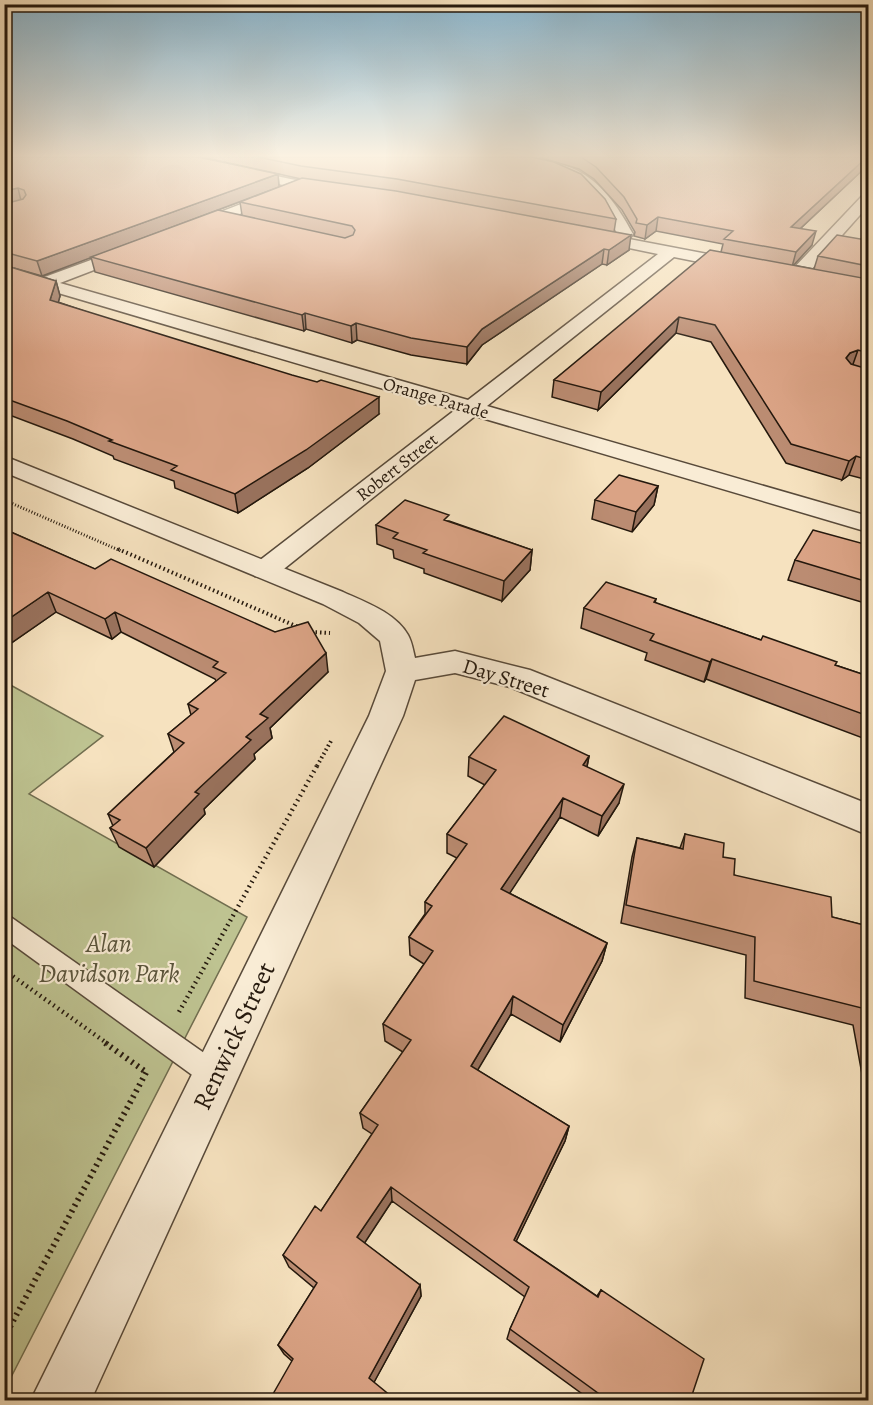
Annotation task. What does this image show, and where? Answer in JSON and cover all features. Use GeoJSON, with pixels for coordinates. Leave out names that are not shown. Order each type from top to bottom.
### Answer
{"type":"FeatureCollection","features":[{"type":"Feature","properties":{"kind":"street"},"geometry":{"type":"LineString","coordinates":[[176,233],[205,223]]}},
{"type":"Feature","properties":{"kind":"street"},"geometry":{"type":"LineString","coordinates":[[618,241],[625,234],[619,223]]}},
{"type":"Feature","properties":{"kind":"street"},"geometry":{"type":"LineString","coordinates":[[817,280],[791,275],[843,223]]}},
{"type":"Feature","properties":{"kind":"street"},"geometry":{"type":"LineString","coordinates":[[572,232],[762,269]]}},
{"type":"Feature","properties":{"kind":"street"},"geometry":{"type":"LineString","coordinates":[[44,283],[154,242]]}},
{"type":"Feature","properties":{"kind":"street","name":"Robert Street"},"geometry":{"type":"LineString","coordinates":[[265,570],[670,252]]}},
{"type":"Feature","properties":{"kind":"street","name":"Orange Parade"},"geometry":{"type":"LineString","coordinates":[[4,272],[868,524]]}},
{"type":"Feature","properties":{"kind":"street"},"geometry":{"type":"LineString","coordinates":[[4,463],[265,570],[370,616],[394,637],[402,670]]}},
{"type":"Feature","properties":{"kind":"street","name":"Day Street"},"geometry":{"type":"LineString","coordinates":[[402,670],[455,662],[519,678],[868,820]]}},
{"type":"Feature","properties":{"kind":"street","name":"Renwick Street"},"geometry":{"type":"LineString","coordinates":[[61,1401],[386,716],[402,670]]}},
{"type":"Feature","properties":{"kind":"lane"},"geometry":{"type":"LineString","coordinates":[[4,925],[215,1076]]}},
{"type":"Feature","properties":{"kind":"path"},"geometry":{"type":"LineString","coordinates":[[4,500],[312,633],[336,635]]}},
{"type":"Feature","properties":{"kind":"path"},"geometry":{"type":"LineString","coordinates":[[4,1338],[164,1039],[336,732]]}},
{"type":"Feature","properties":{"kind":"path"},"geometry":{"type":"LineString","coordinates":[[4,970],[146,1072]]}},
{"type":"Feature","properties":{"kind":"green space","name":"Alan Davidson Park"},"geometry":{"type":"Polygon","coordinates":[[[5,682],[103,736],[29,794],[247,917],[5,1389],[5,682]]]}},
{"type":"Feature","properties":{"kind":"building"},"geometry":{"type":"Polygon","coordinates":[[[4,223],[143,223],[37,261],[4,252],[4,223]]]}},
{"type":"Feature","properties":{"kind":"building"},"geometry":{"type":"Polygon","coordinates":[[[184,223],[275,223],[345,238],[353,235],[355,230],[352,226],[336,223],[565,223],[631,235],[609,250],[604,249],[482,329],[467,347],[411,338],[356,323],[351,326],[305,313],[302,315],[91,257],[184,223]]]}},
{"type":"Feature","properties":{"kind":"building"},"geometry":{"type":"Polygon","coordinates":[[[688,223],[796,223],[791,227],[816,231],[796,252],[724,239],[733,231],[688,223]]]}},
{"type":"Feature","properties":{"kind":"building"},"geometry":{"type":"Polygon","coordinates":[[[837,235],[866,240],[868,237],[868,266],[818,256],[837,235]]]}},
{"type":"Feature","properties":{"kind":"building"},"geometry":{"type":"Polygon","coordinates":[[[710,250],[868,279],[868,353],[858,350],[850,353],[846,358],[851,364],[868,369],[868,460],[856,456],[849,461],[791,444],[715,325],[679,317],[601,392],[554,380],[710,250]]]}},
{"type":"Feature","properties":{"kind":"building"},"geometry":{"type":"Polygon","coordinates":[[[4,265],[56,281],[50,300],[292,375],[317,382],[321,380],[379,397],[306,450],[235,494],[171,470],[177,466],[4,398],[4,265]]]}},
{"type":"Feature","properties":{"kind":"building"},"geometry":{"type":"Polygon","coordinates":[[[619,475],[658,486],[636,512],[595,500],[619,475]]]}},
{"type":"Feature","properties":{"kind":"building"},"geometry":{"type":"Polygon","coordinates":[[[405,500],[449,515],[444,520],[532,550],[504,581],[423,553],[427,550],[393,538],[398,533],[376,525],[405,500]]]}},
{"type":"Feature","properties":{"kind":"building"},"geometry":{"type":"Polygon","coordinates":[[[4,529],[95,569],[111,559],[275,632],[308,622],[326,653],[260,714],[268,718],[246,737],[251,740],[195,792],[199,794],[146,848],[110,828],[120,820],[108,814],[184,743],[168,734],[198,709],[188,704],[226,673],[213,667],[218,662],[115,612],[105,619],[48,592],[4,622],[4,529]]]}},
{"type":"Feature","properties":{"kind":"building"},"geometry":{"type":"Polygon","coordinates":[[[813,530],[868,545],[868,582],[795,560],[813,530]]]}},
{"type":"Feature","properties":{"kind":"building"},"geometry":{"type":"Polygon","coordinates":[[[606,582],[656,599],[654,602],[761,640],[763,636],[837,662],[835,665],[868,676],[868,716],[712,659],[710,662],[650,640],[654,634],[584,608],[606,582]]]}},
{"type":"Feature","properties":{"kind":"building"},"geometry":{"type":"Polygon","coordinates":[[[504,716],[589,756],[583,765],[624,784],[602,816],[563,798],[501,889],[607,943],[563,1025],[513,996],[471,1066],[569,1126],[514,1240],[598,1297],[601,1290],[704,1359],[690,1401],[609,1401],[510,1329],[529,1287],[391,1187],[357,1237],[420,1285],[369,1378],[397,1401],[269,1401],[293,1359],[278,1345],[317,1283],[283,1255],[315,1206],[321,1211],[378,1125],[360,1113],[411,1040],[383,1024],[433,951],[409,937],[432,906],[425,902],[467,844],[447,834],[496,770],[469,757],[504,716]]]}},
{"type":"Feature","properties":{"kind":"building"},"geometry":{"type":"Polygon","coordinates":[[[685,834],[724,843],[723,857],[735,859],[734,875],[831,897],[832,917],[868,926],[868,1022],[866,1009],[754,981],[755,937],[626,905],[637,838],[683,849],[685,834]]]}}]}
